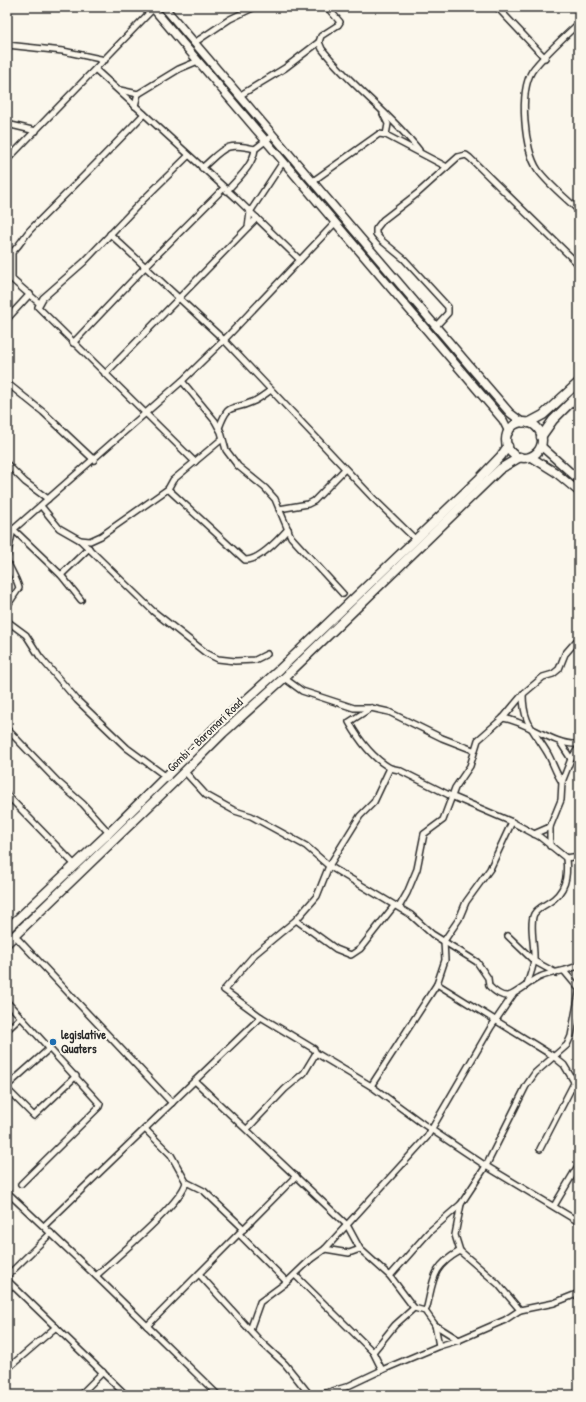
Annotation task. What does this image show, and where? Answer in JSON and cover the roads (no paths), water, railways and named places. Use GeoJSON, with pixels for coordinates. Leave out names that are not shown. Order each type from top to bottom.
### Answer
{"type":"FeatureCollection","features":[{"type":"Feature","properties":{"kind":"main road"},"geometry":{"type":"LineString","coordinates":[[164,7],[510,414],[538,429],[542,437]]}},
{"type":"Feature","properties":{"kind":"main road"},"geometry":{"type":"LineString","coordinates":[[153,8],[503,420],[509,432],[508,446],[510,451],[520,457],[531,457],[556,472],[579,492]]}},
{"type":"Feature","properties":{"kind":"main road"},"geometry":{"type":"LineString","coordinates":[[509,432],[517,424],[526,423],[543,415],[579,382]]}},
{"type":"Feature","properties":{"kind":"main road"},"geometry":{"type":"LineString","coordinates":[[531,457],[539,450],[542,437],[553,420],[579,394]]}},
{"type":"Feature","properties":{"kind":"main road","name":"Gombi - Baromari Road"},"geometry":{"type":"LineString","coordinates":[[7,929],[415,539],[501,456],[508,446]]}},
{"type":"Feature","properties":{"kind":"main road"},"geometry":{"type":"LineString","coordinates":[[541,446],[579,480]]}},
{"type":"Feature","properties":{"kind":"main road","name":"Gombi - Baromari Road"},"geometry":{"type":"LineString","coordinates":[[7,944],[173,784],[223,733],[284,678],[500,469],[520,457]]}},
{"type":"Feature","properties":{"kind":"street"},"geometry":{"type":"LineString","coordinates":[[194,43],[230,19],[255,7]]}},
{"type":"Feature","properties":{"kind":"street"},"geometry":{"type":"LineString","coordinates":[[239,96],[285,68],[318,42],[321,36],[338,25],[340,22],[327,7]]}},
{"type":"Feature","properties":{"kind":"street"},"geometry":{"type":"LineString","coordinates":[[497,7],[544,58]]}},
{"type":"Feature","properties":{"kind":"street"},"geometry":{"type":"LineString","coordinates":[[7,160],[96,70],[153,8]]}},
{"type":"Feature","properties":{"kind":"street"},"geometry":{"type":"LineString","coordinates":[[579,23],[532,72],[524,95],[526,136],[537,169],[579,211]]}},
{"type":"Feature","properties":{"kind":"street"},"geometry":{"type":"LineString","coordinates":[[318,42],[328,56],[382,111],[404,131],[418,150]]}},
{"type":"Feature","properties":{"kind":"street"},"geometry":{"type":"LineString","coordinates":[[7,45],[63,51],[105,60]]}},
{"type":"Feature","properties":{"kind":"street"},"geometry":{"type":"LineString","coordinates":[[120,90],[138,94],[180,69],[198,61]]}},
{"type":"Feature","properties":{"kind":"street"},"geometry":{"type":"LineString","coordinates":[[96,70],[120,90],[135,106],[188,156],[226,189],[300,260]]}},
{"type":"Feature","properties":{"kind":"street"},"geometry":{"type":"LineString","coordinates":[[135,106],[138,94]]}},
{"type":"Feature","properties":{"kind":"street"},"geometry":{"type":"LineString","coordinates":[[382,111],[388,124],[386,135]]}},
{"type":"Feature","properties":{"kind":"street"},"geometry":{"type":"LineString","coordinates":[[12,279],[10,255],[29,231],[74,187],[144,114]]}},
{"type":"Feature","properties":{"kind":"street"},"geometry":{"type":"LineString","coordinates":[[7,124],[36,131]]}},
{"type":"Feature","properties":{"kind":"street"},"geometry":{"type":"LineString","coordinates":[[313,181],[379,134],[386,135],[418,150],[447,166]]}},
{"type":"Feature","properties":{"kind":"street"},"geometry":{"type":"LineString","coordinates":[[73,343],[145,267],[226,189],[250,163],[254,149],[273,135]]}},
{"type":"Feature","properties":{"kind":"street"},"geometry":{"type":"LineString","coordinates":[[202,168],[221,150],[233,146],[254,149]]}},
{"type":"Feature","properties":{"kind":"street"},"geometry":{"type":"LineString","coordinates":[[436,326],[448,313],[448,307],[404,259],[381,240],[376,234],[376,229],[383,220],[418,193],[458,157],[466,155],[470,158],[579,265]]}},
{"type":"Feature","properties":{"kind":"street"},"geometry":{"type":"LineString","coordinates":[[39,303],[84,262],[188,156]]}},
{"type":"Feature","properties":{"kind":"street"},"geometry":{"type":"LineString","coordinates":[[248,227],[250,212],[283,162]]}},
{"type":"Feature","properties":{"kind":"street"},"geometry":{"type":"LineString","coordinates":[[105,374],[178,297],[257,218]]}},
{"type":"Feature","properties":{"kind":"street"},"geometry":{"type":"LineString","coordinates":[[7,535],[182,381],[224,340],[335,223]]}},
{"type":"Feature","properties":{"kind":"street"},"geometry":{"type":"LineString","coordinates":[[110,234],[224,340],[345,469],[415,539]]}},
{"type":"Feature","properties":{"kind":"street"},"geometry":{"type":"LineString","coordinates":[[7,274],[30,294],[39,303],[38,306],[42,312],[195,462]]}},
{"type":"Feature","properties":{"kind":"street"},"geometry":{"type":"LineString","coordinates":[[7,319],[30,294]]}},
{"type":"Feature","properties":{"kind":"street"},"geometry":{"type":"LineString","coordinates":[[182,381],[216,421],[226,450],[238,466],[265,488],[275,499],[291,537],[300,549],[343,594]]}},
{"type":"Feature","properties":{"kind":"street"},"geometry":{"type":"LineString","coordinates":[[7,383],[43,412],[94,460]]}},
{"type":"Feature","properties":{"kind":"street"},"geometry":{"type":"LineString","coordinates":[[219,428],[224,414],[231,407],[251,403],[271,390]]}},
{"type":"Feature","properties":{"kind":"street"},"geometry":{"type":"LineString","coordinates":[[80,540],[90,541],[112,529],[139,508],[151,502],[168,489],[173,480],[222,439]]}},
{"type":"Feature","properties":{"kind":"street"},"geometry":{"type":"LineString","coordinates":[[7,464],[25,482],[48,499]]}},
{"type":"Feature","properties":{"kind":"street"},"geometry":{"type":"LineString","coordinates":[[279,509],[308,504],[314,501],[345,469]]}},
{"type":"Feature","properties":{"kind":"street"},"geometry":{"type":"LineString","coordinates":[[168,489],[245,560],[251,561],[263,552],[288,528]]}},
{"type":"Feature","properties":{"kind":"street"},"geometry":{"type":"LineString","coordinates":[[41,506],[59,528],[80,540],[153,611],[206,653],[218,659],[235,661],[255,660],[267,654]]}},
{"type":"Feature","properties":{"kind":"street"},"geometry":{"type":"LineString","coordinates":[[7,558],[13,529]]}},
{"type":"Feature","properties":{"kind":"street"},"geometry":{"type":"LineString","coordinates":[[13,529],[60,575],[82,600]]}},
{"type":"Feature","properties":{"kind":"street"},"geometry":{"type":"LineString","coordinates":[[60,575],[89,550],[90,541]]}},
{"type":"Feature","properties":{"kind":"street"},"geometry":{"type":"LineString","coordinates":[[7,561],[19,588],[7,606]]}},
{"type":"Feature","properties":{"kind":"street"},"geometry":{"type":"LineString","coordinates":[[7,623],[26,635],[40,657],[77,700],[127,748],[167,776],[173,784]]}},
{"type":"Feature","properties":{"kind":"street"},"geometry":{"type":"LineString","coordinates":[[296,920],[336,949],[351,956],[360,949],[407,893],[417,869],[424,834],[430,828],[443,820],[451,796],[459,779],[470,766],[473,750],[478,740],[503,718],[523,694],[543,677],[553,674],[559,668],[566,654],[579,638]]}},
{"type":"Feature","properties":{"kind":"street"},"geometry":{"type":"LineString","coordinates":[[284,678],[302,691],[354,708],[371,708],[389,712],[442,738],[473,750]]}},
{"type":"Feature","properties":{"kind":"street"},"geometry":{"type":"LineString","coordinates":[[523,694],[524,715],[529,726],[547,753],[562,782]]}},
{"type":"Feature","properties":{"kind":"street"},"geometry":{"type":"LineString","coordinates":[[371,708],[348,722],[369,751],[381,763],[390,768],[399,770],[451,796],[512,822],[534,834],[566,858],[568,873],[561,892],[555,899],[540,907],[534,913],[532,920],[534,961],[527,984]]}},
{"type":"Feature","properties":{"kind":"street"},"geometry":{"type":"LineString","coordinates":[[503,718],[529,726],[560,742],[579,745],[562,782],[561,800],[550,827],[550,846]]}},
{"type":"Feature","properties":{"kind":"street"},"geometry":{"type":"LineString","coordinates":[[7,729],[58,782],[83,804],[109,833]]}},
{"type":"Feature","properties":{"kind":"street"},"geometry":{"type":"LineString","coordinates":[[560,742],[572,759]]}},
{"type":"Feature","properties":{"kind":"street"},"geometry":{"type":"LineString","coordinates":[[390,768],[374,802],[360,816],[329,866],[317,896],[296,920],[255,954],[224,990],[261,1017],[314,1049],[316,1053],[371,1086],[486,1166],[579,1222]]}},
{"type":"Feature","properties":{"kind":"street"},"geometry":{"type":"LineString","coordinates":[[185,772],[206,795],[236,811],[251,816],[306,846],[329,866],[396,906],[432,934],[477,962],[488,978],[489,986],[506,996],[513,994],[542,976],[570,970],[579,965]]}},
{"type":"Feature","properties":{"kind":"street"},"geometry":{"type":"LineString","coordinates":[[7,795],[75,865]]}},
{"type":"Feature","properties":{"kind":"street"},"geometry":{"type":"LineString","coordinates":[[371,1086],[436,984],[445,960],[444,941],[459,919],[466,902],[490,869],[512,822]]}},
{"type":"Feature","properties":{"kind":"street"},"geometry":{"type":"LineString","coordinates":[[534,834],[550,827]]}},
{"type":"Feature","properties":{"kind":"street"},"geometry":{"type":"LineString","coordinates":[[566,858],[579,856]]}},
{"type":"Feature","properties":{"kind":"street"},"geometry":{"type":"LineString","coordinates":[[15,936],[172,1103]]}},
{"type":"Feature","properties":{"kind":"street"},"geometry":{"type":"LineString","coordinates":[[508,936],[534,961],[556,973]]}},
{"type":"Feature","properties":{"kind":"street"},"geometry":{"type":"LineString","coordinates":[[564,971],[579,989]]}},
{"type":"Feature","properties":{"kind":"street"},"geometry":{"type":"LineString","coordinates":[[436,984],[553,1056],[564,1065],[579,1090]]}},
{"type":"Feature","properties":{"kind":"street"},"geometry":{"type":"LineString","coordinates":[[390,1276],[429,1232],[461,1204],[486,1166],[526,1086],[535,1073],[567,1045],[571,1036],[579,993]]}},
{"type":"Feature","properties":{"kind":"street"},"geometry":{"type":"LineString","coordinates":[[250,1330],[260,1302],[287,1282],[311,1259],[325,1249],[427,1137],[491,1027],[513,994]]}},
{"type":"Feature","properties":{"kind":"street"},"geometry":{"type":"LineString","coordinates":[[7,1002],[99,1102],[99,1107],[21,1184]]}},
{"type":"Feature","properties":{"kind":"street"},"geometry":{"type":"LineString","coordinates":[[7,1030],[21,1017]]}},
{"type":"Feature","properties":{"kind":"street"},"geometry":{"type":"LineString","coordinates":[[44,1226],[261,1017]]}},
{"type":"Feature","properties":{"kind":"street"},"geometry":{"type":"LineString","coordinates":[[50,1048],[7,1088],[34,1116],[76,1076]]}},
{"type":"Feature","properties":{"kind":"street"},"geometry":{"type":"LineString","coordinates":[[247,1129],[285,1089],[304,1073],[316,1053]]}},
{"type":"Feature","properties":{"kind":"street"},"geometry":{"type":"LineString","coordinates":[[195,1081],[347,1225],[360,1249],[390,1276],[414,1308],[425,1311],[435,1325],[458,1340]]}},
{"type":"Feature","properties":{"kind":"street"},"geometry":{"type":"LineString","coordinates":[[540,1149],[574,1083]]}},
{"type":"Feature","properties":{"kind":"street"},"geometry":{"type":"LineString","coordinates":[[145,1128],[171,1155],[186,1182],[204,1191],[244,1229]]}},
{"type":"Feature","properties":{"kind":"street"},"geometry":{"type":"LineString","coordinates":[[554,1206],[579,1164]]}},
{"type":"Feature","properties":{"kind":"street"},"geometry":{"type":"LineString","coordinates":[[147,1326],[296,1176]]}},
{"type":"Feature","properties":{"kind":"street"},"geometry":{"type":"LineString","coordinates":[[96,1276],[168,1208],[183,1192],[186,1182]]}},
{"type":"Feature","properties":{"kind":"street"},"geometry":{"type":"LineString","coordinates":[[7,1192],[218,1395]]}},
{"type":"Feature","properties":{"kind":"street"},"geometry":{"type":"LineString","coordinates":[[461,1204],[455,1235],[460,1251],[498,1284],[520,1310]]}},
{"type":"Feature","properties":{"kind":"street"},"geometry":{"type":"LineString","coordinates":[[7,1276],[51,1233]]}},
{"type":"Feature","properties":{"kind":"street"},"geometry":{"type":"LineString","coordinates":[[239,1234],[287,1282]]}},
{"type":"Feature","properties":{"kind":"street"},"geometry":{"type":"LineString","coordinates":[[325,1249],[349,1253],[360,1249]]}},
{"type":"Feature","properties":{"kind":"street"},"geometry":{"type":"LineString","coordinates":[[425,1311],[436,1272],[445,1260],[460,1251]]}},
{"type":"Feature","properties":{"kind":"street"},"geometry":{"type":"LineString","coordinates":[[199,1274],[250,1330],[286,1364],[310,1395]]}},
{"type":"Feature","properties":{"kind":"street"},"geometry":{"type":"LineString","coordinates":[[295,1275],[373,1352],[382,1370]]}},
{"type":"Feature","properties":{"kind":"street"},"geometry":{"type":"LineString","coordinates":[[7,1280],[126,1395]]}},
{"type":"Feature","properties":{"kind":"street"},"geometry":{"type":"LineString","coordinates":[[319,1395],[346,1387],[439,1346],[458,1340],[505,1320],[520,1310],[554,1303],[579,1293]]}},
{"type":"Feature","properties":{"kind":"street"},"geometry":{"type":"LineString","coordinates":[[373,1352],[395,1325],[414,1308]]}},
{"type":"Feature","properties":{"kind":"street"},"geometry":{"type":"LineString","coordinates":[[435,1325],[439,1346]]}},
{"type":"Feature","properties":{"kind":"street"},"geometry":{"type":"LineString","coordinates":[[7,1369],[56,1327]]}},
{"type":"Feature","properties":{"kind":"street"},"geometry":{"type":"LineString","coordinates":[[80,1395],[103,1372]]}},
{"type":"Feature","properties":{"kind":"place","name":"legislative Quaters"},"geometry":{"type":"Point","coordinates":[53,1042]}}]}
